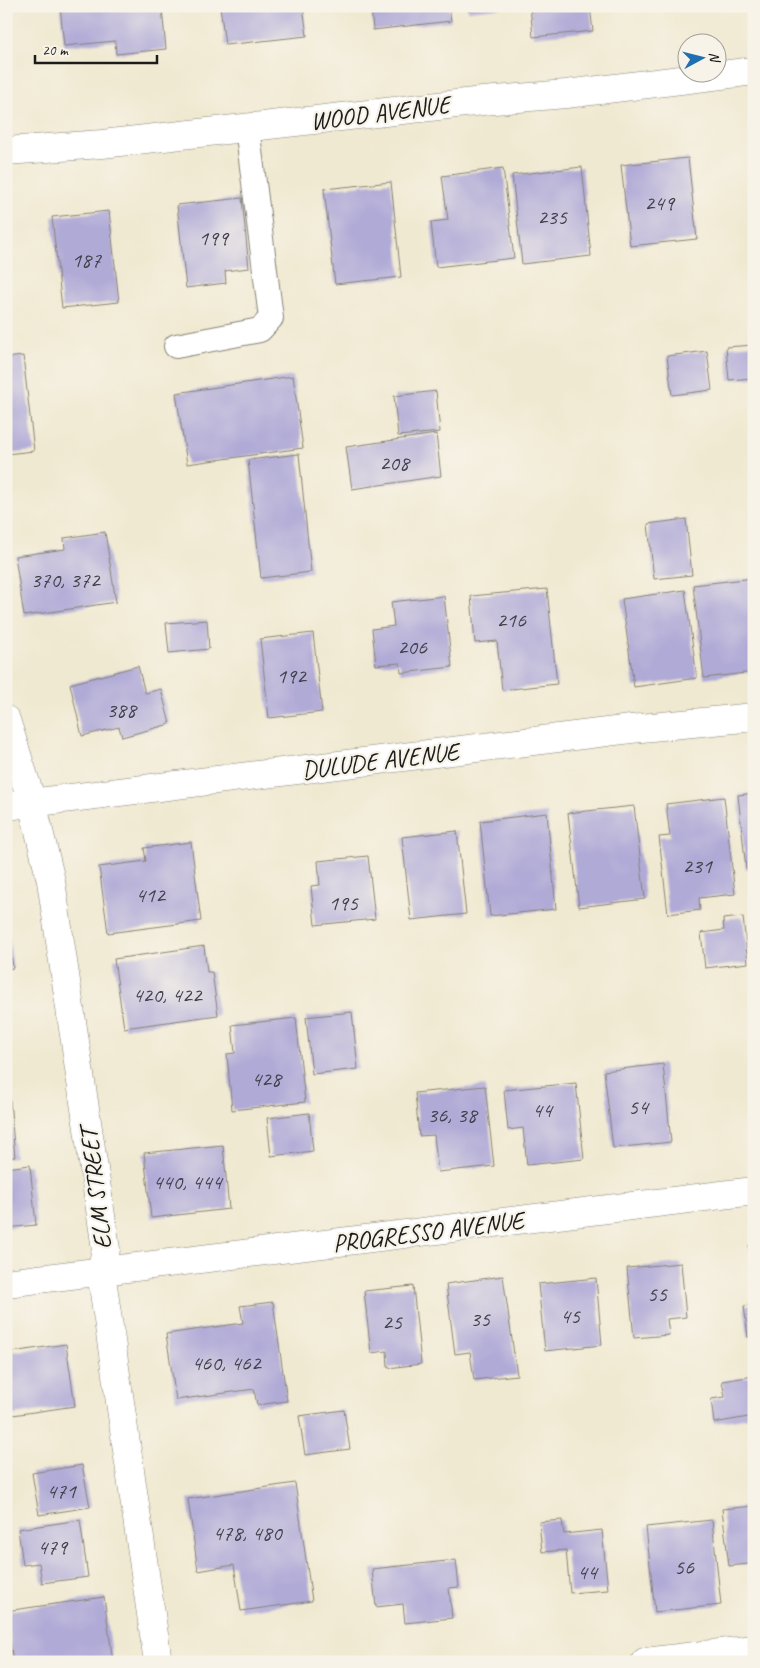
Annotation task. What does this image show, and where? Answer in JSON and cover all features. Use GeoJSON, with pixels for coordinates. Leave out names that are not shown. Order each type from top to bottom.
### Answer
{"type":"FeatureCollection","features":[{"type":"Feature","properties":{"kind":"street","name":"WOOD AVENUE"},"geometry":{"type":"LineString","coordinates":[[6,151],[102,144],[483,101],[566,94],[754,71]]}},
{"type":"Feature","properties":{"kind":"street","name":"DULUDE AVENUE"},"geometry":{"type":"LineString","coordinates":[[19,804],[141,791],[631,729],[754,717]]}},
{"type":"Feature","properties":{"kind":"street","name":"ELM STREET"},"geometry":{"type":"LineString","coordinates":[[6,720],[19,804],[51,881],[105,1239],[106,1249],[101,1272],[158,1662]]}},
{"type":"Feature","properties":{"kind":"street","name":"PROGRESSO AVENUE"},"geometry":{"type":"LineString","coordinates":[[6,1283],[754,1191]]}},
{"type":"Feature","properties":{"kind":"street"},"geometry":{"type":"LineString","coordinates":[[645,1662],[754,1649]]}},
{"type":"Feature","properties":{"kind":"lane"},"geometry":{"type":"LineString","coordinates":[[176,346],[260,330],[270,318],[247,128]]}},
{"type":"Feature","properties":{"kind":"building"},"geometry":{"type":"Polygon","coordinates":[[[60,6],[172,6],[162,9],[166,49],[116,54],[115,41],[64,46],[60,6]]]}},
{"type":"Feature","properties":{"kind":"building"},"geometry":{"type":"Polygon","coordinates":[[[220,6],[303,6],[307,36],[225,45],[220,6]]]}},
{"type":"Feature","properties":{"kind":"building"},"geometry":{"type":"Polygon","coordinates":[[[371,6],[449,6],[451,21],[373,30],[371,6]]]}},
{"type":"Feature","properties":{"kind":"building"},"geometry":{"type":"Polygon","coordinates":[[[468,6],[499,6],[499,8],[468,11],[468,6]]]}},
{"type":"Feature","properties":{"kind":"building"},"geometry":{"type":"Polygon","coordinates":[[[530,6],[590,6],[593,31],[533,37],[530,6]]]}},
{"type":"Feature","properties":{"kind":"building"},"geometry":{"type":"Polygon","coordinates":[[[688,158],[697,239],[630,246],[621,165],[688,158]]]}},
{"type":"Feature","properties":{"kind":"building"},"geometry":{"type":"Polygon","coordinates":[[[582,167],[591,256],[522,264],[512,175],[582,167]]]}},
{"type":"Feature","properties":{"kind":"building"},"geometry":{"type":"Polygon","coordinates":[[[503,168],[514,258],[436,267],[431,222],[448,220],[442,176],[503,168]]]}},
{"type":"Feature","properties":{"kind":"building"},"geometry":{"type":"Polygon","coordinates":[[[391,182],[401,277],[335,284],[324,189],[391,182]]]}},
{"type":"Feature","properties":{"kind":"building"},"geometry":{"type":"Polygon","coordinates":[[[242,198],[249,268],[225,271],[226,283],[186,288],[177,205],[242,198]]]}},
{"type":"Feature","properties":{"kind":"building"},"geometry":{"type":"Polygon","coordinates":[[[109,211],[119,302],[62,308],[52,217],[109,211]]]}},
{"type":"Feature","properties":{"kind":"building"},"geometry":{"type":"Polygon","coordinates":[[[754,345],[754,378],[729,380],[726,347],[754,345]]]}},
{"type":"Feature","properties":{"kind":"building"},"geometry":{"type":"Polygon","coordinates":[[[707,351],[712,390],[672,395],[667,356],[707,351]]]}},
{"type":"Feature","properties":{"kind":"building"},"geometry":{"type":"Polygon","coordinates":[[[23,356],[34,451],[6,454],[6,358],[23,356]]]}},
{"type":"Feature","properties":{"kind":"building"},"geometry":{"type":"Polygon","coordinates":[[[293,376],[303,448],[187,464],[176,393],[293,376]]]}},
{"type":"Feature","properties":{"kind":"building"},"geometry":{"type":"Polygon","coordinates":[[[436,391],[440,432],[398,436],[394,396],[436,391]]]}},
{"type":"Feature","properties":{"kind":"building"},"geometry":{"type":"Polygon","coordinates":[[[436,434],[441,476],[352,489],[346,447],[436,434]]]}},
{"type":"Feature","properties":{"kind":"building"},"geometry":{"type":"Polygon","coordinates":[[[299,454],[311,572],[261,578],[248,460],[299,454]]]}},
{"type":"Feature","properties":{"kind":"building"},"geometry":{"type":"Polygon","coordinates":[[[686,519],[692,575],[654,579],[648,524],[686,519]]]}},
{"type":"Feature","properties":{"kind":"building"},"geometry":{"type":"Polygon","coordinates":[[[105,532],[116,602],[24,616],[15,556],[65,549],[64,538],[105,532]]]}},
{"type":"Feature","properties":{"kind":"building"},"geometry":{"type":"Polygon","coordinates":[[[754,578],[754,672],[704,678],[693,585],[754,578]]]}},
{"type":"Feature","properties":{"kind":"building"},"geometry":{"type":"Polygon","coordinates":[[[547,589],[557,684],[502,690],[497,641],[475,643],[471,596],[547,589]]]}},
{"type":"Feature","properties":{"kind":"building"},"geometry":{"type":"Polygon","coordinates":[[[685,590],[697,678],[634,687],[622,599],[685,590]]]}},
{"type":"Feature","properties":{"kind":"building"},"geometry":{"type":"Polygon","coordinates":[[[444,596],[452,667],[401,673],[400,663],[376,665],[372,629],[394,626],[391,602],[444,596]]]}},
{"type":"Feature","properties":{"kind":"building"},"geometry":{"type":"Polygon","coordinates":[[[207,620],[209,649],[169,653],[166,623],[207,620]]]}},
{"type":"Feature","properties":{"kind":"building"},"geometry":{"type":"Polygon","coordinates":[[[313,633],[322,712],[269,718],[260,639],[313,633]]]}},
{"type":"Feature","properties":{"kind":"building"},"geometry":{"type":"Polygon","coordinates":[[[138,666],[145,693],[161,689],[170,724],[122,737],[119,727],[82,736],[70,684],[138,666]]]}},
{"type":"Feature","properties":{"kind":"building"},"geometry":{"type":"Polygon","coordinates":[[[754,793],[754,868],[746,869],[738,795],[754,793]]]}},
{"type":"Feature","properties":{"kind":"building"},"geometry":{"type":"Polygon","coordinates":[[[724,797],[735,894],[699,898],[700,910],[668,914],[659,837],[670,836],[666,804],[724,797]]]}},
{"type":"Feature","properties":{"kind":"building"},"geometry":{"type":"Polygon","coordinates":[[[634,806],[645,899],[579,907],[568,813],[634,806]]]}},
{"type":"Feature","properties":{"kind":"building"},"geometry":{"type":"Polygon","coordinates":[[[547,813],[556,909],[490,916],[480,821],[547,813]]]}},
{"type":"Feature","properties":{"kind":"building"},"geometry":{"type":"Polygon","coordinates":[[[457,831],[466,914],[411,920],[402,837],[457,831]]]}},
{"type":"Feature","properties":{"kind":"building"},"geometry":{"type":"Polygon","coordinates":[[[191,842],[201,921],[108,933],[99,867],[146,861],[144,848],[191,842]]]}},
{"type":"Feature","properties":{"kind":"building"},"geometry":{"type":"Polygon","coordinates":[[[368,856],[375,919],[315,925],[311,886],[320,885],[318,861],[368,856]]]}},
{"type":"Feature","properties":{"kind":"building"},"geometry":{"type":"Polygon","coordinates":[[[6,916],[13,968],[6,969],[6,916]]]}},
{"type":"Feature","properties":{"kind":"building"},"geometry":{"type":"Polygon","coordinates":[[[743,917],[748,963],[705,968],[701,933],[724,930],[723,919],[743,917]]]}},
{"type":"Feature","properties":{"kind":"building"},"geometry":{"type":"Polygon","coordinates":[[[204,946],[207,972],[212,972],[218,1015],[124,1028],[114,959],[204,946]]]}},
{"type":"Feature","properties":{"kind":"building"},"geometry":{"type":"Polygon","coordinates":[[[352,1012],[358,1069],[312,1074],[306,1017],[352,1012]]]}},
{"type":"Feature","properties":{"kind":"building"},"geometry":{"type":"Polygon","coordinates":[[[296,1018],[305,1102],[232,1110],[227,1054],[235,1053],[232,1025],[296,1018]]]}},
{"type":"Feature","properties":{"kind":"building"},"geometry":{"type":"Polygon","coordinates":[[[663,1064],[671,1142],[613,1148],[604,1071],[663,1064]]]}},
{"type":"Feature","properties":{"kind":"building"},"geometry":{"type":"Polygon","coordinates":[[[576,1083],[584,1159],[527,1165],[523,1128],[508,1130],[504,1090],[576,1083]]]}},
{"type":"Feature","properties":{"kind":"building"},"geometry":{"type":"Polygon","coordinates":[[[485,1086],[494,1166],[438,1172],[434,1135],[419,1136],[415,1093],[485,1086]]]}},
{"type":"Feature","properties":{"kind":"building"},"geometry":{"type":"Polygon","coordinates":[[[6,1089],[9,1089],[15,1157],[6,1158],[6,1089]]]}},
{"type":"Feature","properties":{"kind":"building"},"geometry":{"type":"Polygon","coordinates":[[[309,1113],[313,1151],[271,1156],[267,1118],[309,1113]]]}},
{"type":"Feature","properties":{"kind":"building"},"geometry":{"type":"Polygon","coordinates":[[[223,1145],[229,1209],[151,1218],[144,1153],[223,1145]]]}},
{"type":"Feature","properties":{"kind":"building"},"geometry":{"type":"Polygon","coordinates":[[[30,1165],[36,1225],[6,1228],[6,1168],[30,1165]]]}},
{"type":"Feature","properties":{"kind":"building"},"geometry":{"type":"Polygon","coordinates":[[[754,1244],[754,1271],[753,1271],[749,1245],[754,1244]]]}},
{"type":"Feature","properties":{"kind":"building"},"geometry":{"type":"Polygon","coordinates":[[[681,1263],[686,1317],[667,1319],[669,1335],[634,1338],[627,1268],[681,1263]]]}},
{"type":"Feature","properties":{"kind":"building"},"geometry":{"type":"Polygon","coordinates":[[[503,1276],[517,1375],[474,1380],[470,1352],[455,1354],[446,1284],[503,1276]]]}},
{"type":"Feature","properties":{"kind":"building"},"geometry":{"type":"Polygon","coordinates":[[[596,1278],[602,1345],[545,1351],[538,1284],[596,1278]]]}},
{"type":"Feature","properties":{"kind":"building"},"geometry":{"type":"Polygon","coordinates":[[[413,1286],[421,1364],[388,1368],[387,1351],[371,1353],[364,1291],[413,1286]]]}},
{"type":"Feature","properties":{"kind":"building"},"geometry":{"type":"Polygon","coordinates":[[[273,1302],[287,1401],[257,1405],[254,1389],[176,1400],[166,1334],[243,1323],[240,1306],[273,1302]]]}},
{"type":"Feature","properties":{"kind":"building"},"geometry":{"type":"Polygon","coordinates":[[[754,1304],[754,1337],[748,1337],[744,1306],[754,1304]]]}},
{"type":"Feature","properties":{"kind":"building"},"geometry":{"type":"Polygon","coordinates":[[[6,1331],[9,1331],[12,1352],[66,1344],[75,1406],[6,1416],[6,1331]]]}},
{"type":"Feature","properties":{"kind":"building"},"geometry":{"type":"Polygon","coordinates":[[[754,1376],[754,1416],[714,1423],[711,1399],[725,1397],[722,1381],[754,1376]]]}},
{"type":"Feature","properties":{"kind":"building"},"geometry":{"type":"Polygon","coordinates":[[[344,1410],[350,1449],[305,1455],[299,1416],[344,1410]]]}},
{"type":"Feature","properties":{"kind":"building"},"geometry":{"type":"Polygon","coordinates":[[[82,1465],[90,1507],[39,1515],[32,1473],[82,1465]]]}},
{"type":"Feature","properties":{"kind":"building"},"geometry":{"type":"Polygon","coordinates":[[[295,1483],[312,1601],[241,1611],[234,1565],[198,1571],[188,1499],[295,1483]]]}},
{"type":"Feature","properties":{"kind":"building"},"geometry":{"type":"Polygon","coordinates":[[[754,1506],[753,1593],[749,1564],[729,1566],[722,1509],[754,1506]]]}},
{"type":"Feature","properties":{"kind":"building"},"geometry":{"type":"Polygon","coordinates":[[[80,1520],[88,1577],[42,1583],[39,1563],[23,1565],[18,1529],[80,1520]]]}},
{"type":"Feature","properties":{"kind":"building"},"geometry":{"type":"Polygon","coordinates":[[[562,1520],[564,1534],[602,1530],[608,1590],[570,1593],[566,1550],[542,1552],[539,1522],[562,1520]]]}},
{"type":"Feature","properties":{"kind":"building"},"geometry":{"type":"Polygon","coordinates":[[[712,1520],[721,1605],[655,1612],[646,1527],[712,1520]]]}},
{"type":"Feature","properties":{"kind":"building"},"geometry":{"type":"Polygon","coordinates":[[[456,1560],[459,1587],[449,1588],[452,1618],[405,1623],[403,1604],[376,1607],[372,1569],[456,1560]]]}},
{"type":"Feature","properties":{"kind":"building"},"geometry":{"type":"Polygon","coordinates":[[[104,1597],[113,1662],[13,1662],[6,1611],[104,1597]]]}}]}
